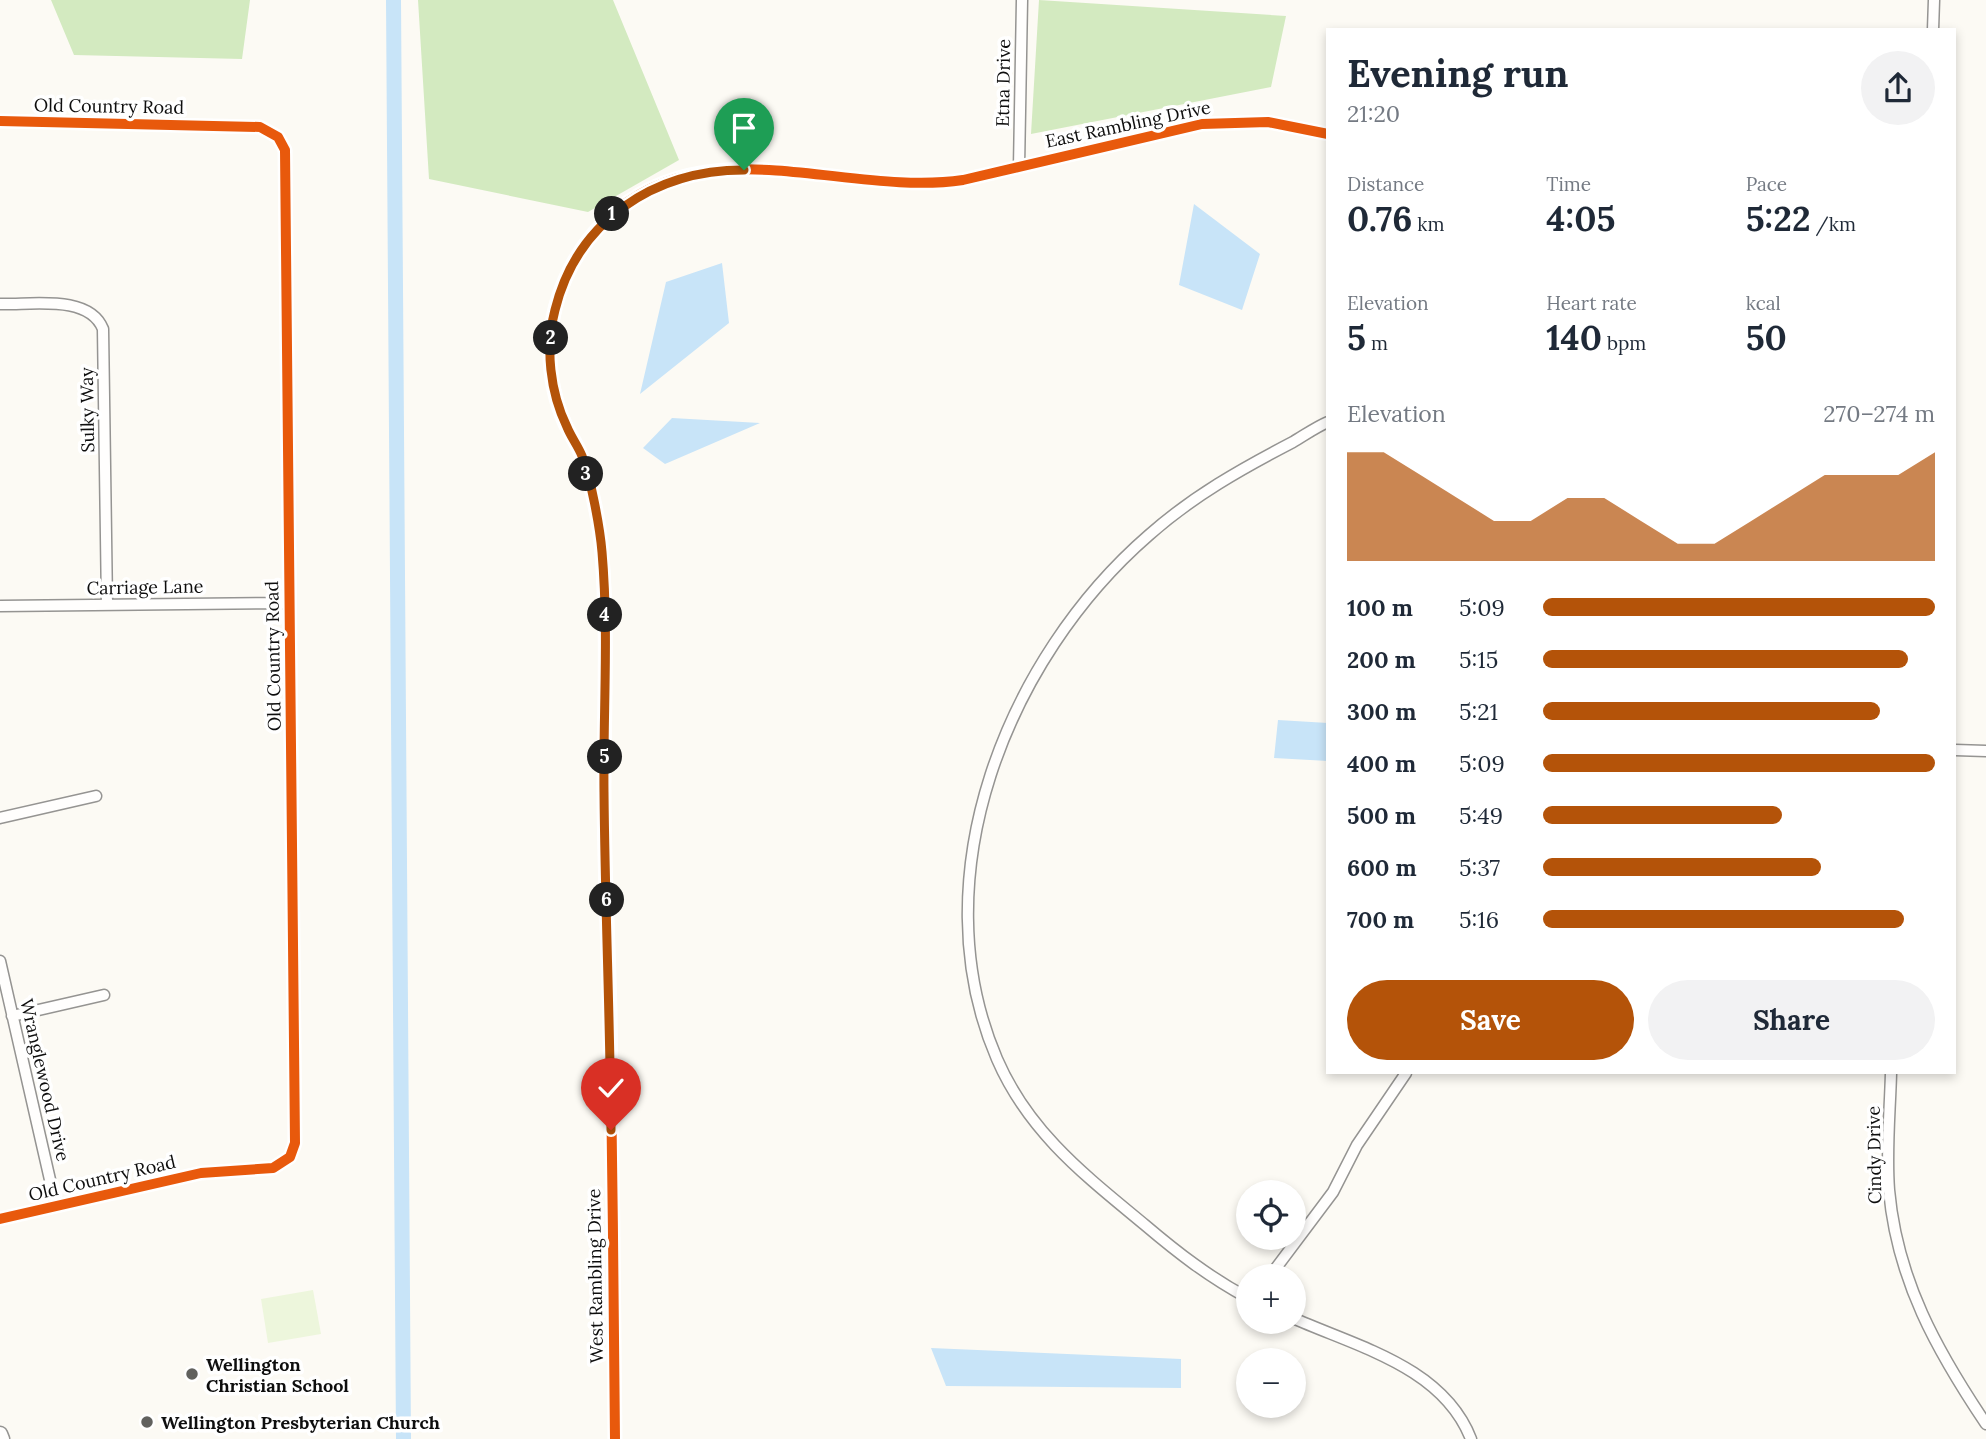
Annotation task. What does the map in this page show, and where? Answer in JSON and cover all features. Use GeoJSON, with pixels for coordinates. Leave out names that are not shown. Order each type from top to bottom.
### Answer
{"type":"FeatureCollection","features":[{"type":"Feature","properties":{"kind":"street","name":"Etna Drive"},"geometry":{"type":"LineString","coordinates":[[1019,167],[1022,0]]}},
{"type":"Feature","properties":{"kind":"street"},"geometry":{"type":"LineString","coordinates":[[1933,28],[1934,0]]}},
{"type":"Feature","properties":{"kind":"street","name":"Old Country Road"},"geometry":{"type":"LineString","coordinates":[[0,121],[260,127],[273,132],[282,143],[286,157],[293,1150],[285,1162],[273,1168],[201,1173],[0,1219]]}},
{"type":"Feature","properties":{"kind":"street","name":"East Rambling Drive"},"geometry":{"type":"LineString","coordinates":[[1019,167],[1184,127],[1221,122],[1268,122],[1326,134]]}},
{"type":"Feature","properties":{"kind":"street","name":"West Rambling Drive"},"geometry":{"type":"LineString","coordinates":[[615,1439],[603,566],[600,535],[582,458],[561,414],[551,370],[552,327],[560,291],[580,250],[610,216],[647,191],[689,174],[744,170],[927,184],[963,180],[1019,167]]}},
{"type":"Feature","properties":{"kind":"street","name":"Sulky Way"},"geometry":{"type":"LineString","coordinates":[[0,304],[78,306],[96,316],[103,329],[107,605]]}},
{"type":"Feature","properties":{"kind":"street"},"geometry":{"type":"LineString","coordinates":[[1236,1291],[1189,1263],[1086,1179],[1051,1142],[1020,1100],[998,1061],[981,1007],[971,948],[969,888],[982,807],[1004,739],[1035,676],[1070,621],[1121,561],[1173,514],[1231,474],[1326,423]]}},
{"type":"Feature","properties":{"kind":"street","name":"Carriage Lane"},"geometry":{"type":"LineString","coordinates":[[0,606],[290,603]]}},
{"type":"Feature","properties":{"kind":"street"},"geometry":{"type":"LineString","coordinates":[[1956,750],[1986,751]]}},
{"type":"Feature","properties":{"kind":"street"},"geometry":{"type":"LineString","coordinates":[[0,818],[96,796]]}},
{"type":"Feature","properties":{"kind":"street","name":"Wranglewood Drive"},"geometry":{"type":"LineString","coordinates":[[0,961],[56,1206]]}},
{"type":"Feature","properties":{"kind":"street"},"geometry":{"type":"LineString","coordinates":[[12,1016],[104,995]]}},
{"type":"Feature","properties":{"kind":"street"},"geometry":{"type":"LineString","coordinates":[[1279,1264],[1334,1192],[1357,1145],[1405,1074]]}},
{"type":"Feature","properties":{"kind":"street","name":"Cindy Drive"},"geometry":{"type":"LineString","coordinates":[[1891,1074],[1889,1189],[1904,1268],[1932,1339],[1986,1424]]}},
{"type":"Feature","properties":{"kind":"street"},"geometry":{"type":"LineString","coordinates":[[1306,1324],[1423,1377],[1448,1400],[1471,1439]]}},
{"type":"Feature","properties":{"kind":"green space"},"geometry":{"type":"Polygon","coordinates":[[[51,0],[250,0],[242,59],[74,55],[51,0]]]}},
{"type":"Feature","properties":{"kind":"green space"},"geometry":{"type":"Polygon","coordinates":[[[418,0],[613,0],[679,160],[588,212],[429,179],[418,0]]]}},
{"type":"Feature","properties":{"kind":"green space"},"geometry":{"type":"Polygon","coordinates":[[[1039,0],[1286,16],[1271,87],[1031,134],[1039,0]]]}},
{"type":"Feature","properties":{"kind":"green space"},"geometry":{"type":"Polygon","coordinates":[[[313,1290],[321,1334],[268,1343],[261,1299],[313,1290]]]}},
{"type":"Feature","properties":{"kind":"water"},"geometry":{"type":"Polygon","coordinates":[[[386,0],[401,0],[411,1439],[396,1439],[386,0]]]}},
{"type":"Feature","properties":{"kind":"water"},"geometry":{"type":"Polygon","coordinates":[[[1194,204],[1260,254],[1242,310],[1179,285],[1194,204]]]}},
{"type":"Feature","properties":{"kind":"water"},"geometry":{"type":"Polygon","coordinates":[[[722,263],[729,323],[640,394],[666,282],[722,263]]]}},
{"type":"Feature","properties":{"kind":"water"},"geometry":{"type":"Polygon","coordinates":[[[672,418],[760,423],[665,464],[643,448],[672,418]]]}},
{"type":"Feature","properties":{"kind":"water"},"geometry":{"type":"Polygon","coordinates":[[[1278,720],[1326,723],[1326,761],[1274,758],[1278,720]]]}},
{"type":"Feature","properties":{"kind":"water"},"geometry":{"type":"Polygon","coordinates":[[[931,1348],[1181,1359],[1181,1388],[946,1386],[931,1348]]]}},
{"type":"Feature","properties":{"kind":"cycle path"},"geometry":{"type":"LineString","coordinates":[[0,121],[260,127],[278,137],[285,150],[295,1143],[290,1157],[273,1168],[201,1173],[0,1219]]}},
{"type":"Feature","properties":{"kind":"cycle path"},"geometry":{"type":"LineString","coordinates":[[615,1439],[611,1063],[604,817],[604,585],[601,543],[592,495],[581,455],[558,405],[551,375],[552,325],[569,270],[590,238],[617,210],[655,186],[697,174],[740,169],[920,183],[963,180],[1202,124],[1268,122],[1326,134]]}},
{"type":"Feature","properties":{"kind":"place","name":"Wellington Christian School"},"geometry":{"type":"Point","coordinates":[192,1374]}},
{"type":"Feature","properties":{"kind":"place","name":"Wellington Presbyterian Church"},"geometry":{"type":"Point","coordinates":[147,1422]}},
{"type":"Feature","properties":{"kind":"route"},"geometry":{"type":"LineString","coordinates":[[611,1130],[604,791],[606,649],[602,552],[582,458],[561,414],[555,392],[551,370],[552,327],[560,291],[580,250],[617,210],[667,181],[689,174],[744,170]]}}]}
